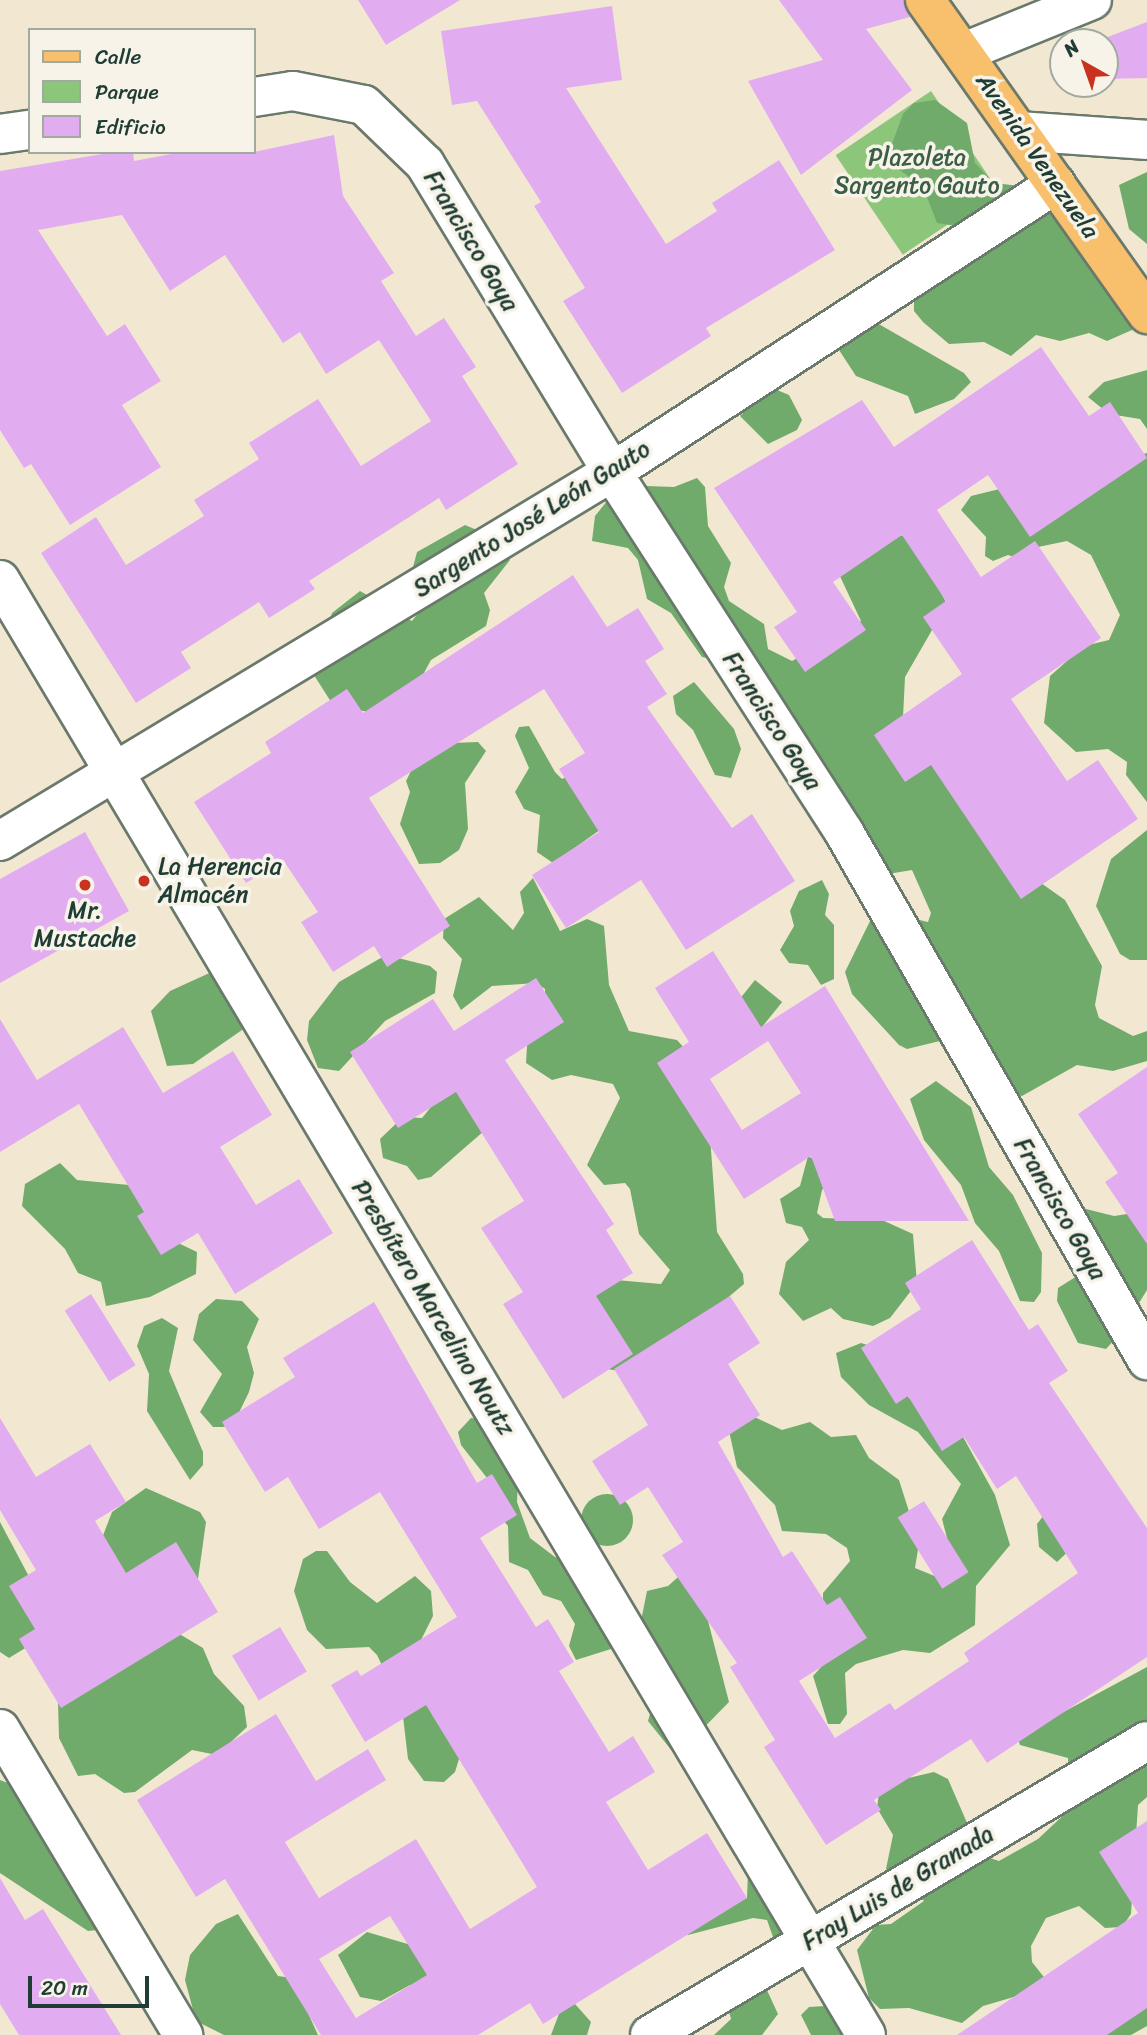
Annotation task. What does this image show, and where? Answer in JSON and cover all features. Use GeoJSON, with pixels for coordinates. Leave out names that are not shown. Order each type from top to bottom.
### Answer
{"type":"FeatureCollection","features":[{"type":"Feature","properties":{"kind":"main road","name":"Avenida Venezuela"},"geometry":{"type":"LineString","coordinates":[[925,0],[1147,314]]}},
{"type":"Feature","properties":{"kind":"street"},"geometry":{"type":"LineString","coordinates":[[964,52],[1092,0]]}},
{"type":"Feature","properties":{"kind":"street","name":"Francisco Goya"},"geometry":{"type":"LineString","coordinates":[[256,97],[293,91],[364,105],[425,164],[612,472],[844,832],[1147,1360]]}},
{"type":"Feature","properties":{"kind":"street"},"geometry":{"type":"LineString","coordinates":[[0,134],[28,130]]}},
{"type":"Feature","properties":{"kind":"street"},"geometry":{"type":"LineString","coordinates":[[1019,131],[1147,140]]}},
{"type":"Feature","properties":{"kind":"street","name":"Sargento José León Gauto"},"geometry":{"type":"LineString","coordinates":[[0,841],[114,775],[612,472],[1056,184]]}},
{"type":"Feature","properties":{"kind":"street","name":"Presbítero Marcelino Noutz"},"geometry":{"type":"LineString","coordinates":[[0,580],[866,2035]]}},
{"type":"Feature","properties":{"kind":"street"},"geometry":{"type":"LineString","coordinates":[[0,1729],[184,2035]]}},
{"type":"Feature","properties":{"kind":"street","name":"Fray Luis de Granada"},"geometry":{"type":"LineString","coordinates":[[650,2035],[1147,1741]]}},
{"type":"Feature","properties":{"kind":"green space","name":"Plazoleta Sargento Gauto"},"geometry":{"type":"Polygon","coordinates":[[[931,91],[998,190],[903,255],[836,155],[931,91]]]}},
{"type":"Feature","properties":{"kind":"green space"},"geometry":{"type":"Polygon","coordinates":[[[935,100],[967,123],[975,163],[994,183],[1045,189],[1140,317],[1132,330],[1107,341],[1089,333],[1060,341],[1036,335],[1011,356],[984,342],[949,344],[923,322],[914,311],[914,296],[956,226],[937,223],[923,187],[897,168],[889,152],[903,114],[914,103],[935,100]]]}},
{"type":"Feature","properties":{"kind":"green space"},"geometry":{"type":"Polygon","coordinates":[[[1147,172],[1147,244],[1129,229],[1119,185],[1147,172]]]}},
{"type":"Feature","properties":{"kind":"green space"},"geometry":{"type":"Polygon","coordinates":[[[877,323],[964,373],[971,382],[954,399],[915,414],[908,396],[856,376],[839,350],[877,323]]]}},
{"type":"Feature","properties":{"kind":"green space"},"geometry":{"type":"Polygon","coordinates":[[[1147,370],[1147,429],[1140,419],[1109,414],[1088,397],[1104,382],[1147,370]]]}},
{"type":"Feature","properties":{"kind":"green space"},"geometry":{"type":"Polygon","coordinates":[[[770,387],[789,395],[802,420],[797,430],[768,444],[740,416],[770,387]]]}},
{"type":"Feature","properties":{"kind":"green space"},"geometry":{"type":"Polygon","coordinates":[[[1147,453],[1147,802],[1126,775],[1127,762],[1108,749],[1076,752],[1044,723],[1050,676],[1084,646],[1109,640],[1120,615],[1091,555],[1067,541],[1038,547],[1022,560],[1008,555],[993,561],[985,556],[986,537],[961,510],[971,496],[1147,453]]]}},
{"type":"Feature","properties":{"kind":"green space"},"geometry":{"type":"Polygon","coordinates":[[[697,478],[705,487],[708,526],[731,563],[724,587],[729,601],[764,624],[768,649],[792,661],[861,621],[838,572],[876,535],[910,536],[947,604],[905,677],[903,718],[1041,883],[1065,900],[1102,966],[1095,1005],[1099,1018],[1133,1036],[1147,1031],[1147,1061],[1113,1071],[1077,1065],[1022,1096],[1008,1094],[944,1040],[907,1049],[899,1045],[852,994],[845,972],[871,919],[883,911],[928,922],[931,913],[912,870],[882,875],[715,660],[702,657],[671,613],[647,599],[638,560],[628,548],[592,541],[595,516],[620,485],[674,487],[697,478]]]}},
{"type":"Feature","properties":{"kind":"green space"},"geometry":{"type":"Polygon","coordinates":[[[465,525],[496,538],[510,560],[484,593],[490,610],[486,626],[431,660],[419,682],[368,712],[333,705],[312,672],[332,613],[360,591],[412,621],[427,602],[412,571],[417,552],[465,525]]]}},
{"type":"Feature","properties":{"kind":"green space"},"geometry":{"type":"Polygon","coordinates":[[[694,682],[734,729],[741,749],[731,778],[715,775],[693,730],[676,714],[673,696],[694,682]]]}},
{"type":"Feature","properties":{"kind":"green space"},"geometry":{"type":"Polygon","coordinates":[[[529,726],[555,772],[562,779],[570,775],[607,825],[553,863],[537,852],[540,815],[524,809],[515,792],[529,768],[515,736],[519,727],[529,726]]]}},
{"type":"Feature","properties":{"kind":"green space"},"geometry":{"type":"Polygon","coordinates":[[[478,742],[486,751],[465,783],[468,829],[459,850],[440,863],[419,864],[400,824],[410,792],[406,781],[417,759],[452,743],[478,742]]]}},
{"type":"Feature","properties":{"kind":"green space"},"geometry":{"type":"Polygon","coordinates":[[[1147,830],[1147,960],[1130,960],[1120,954],[1096,906],[1111,859],[1147,830]]]}},
{"type":"Feature","properties":{"kind":"green space"},"geometry":{"type":"Polygon","coordinates":[[[533,878],[560,931],[587,919],[604,926],[609,985],[629,1031],[677,1040],[685,1049],[678,1095],[710,1136],[717,1232],[743,1274],[744,1284],[719,1305],[626,1372],[607,1369],[591,1296],[616,1280],[661,1284],[670,1270],[639,1234],[630,1189],[625,1183],[604,1185],[587,1165],[620,1098],[613,1084],[571,1075],[552,1080],[526,1063],[527,1046],[545,1008],[545,989],[536,983],[492,986],[461,1010],[453,996],[462,959],[443,938],[444,919],[479,897],[513,930],[524,913],[520,892],[533,878]]]}},
{"type":"Feature","properties":{"kind":"green space"},"geometry":{"type":"Polygon","coordinates":[[[822,880],[829,894],[825,915],[834,925],[834,979],[821,985],[808,965],[789,963],[780,950],[794,926],[790,911],[799,891],[822,880]]]}},
{"type":"Feature","properties":{"kind":"green space"},"geometry":{"type":"Polygon","coordinates":[[[386,955],[430,966],[437,972],[435,993],[385,1021],[339,1071],[318,1068],[307,1040],[309,1021],[339,982],[386,955]]]}},
{"type":"Feature","properties":{"kind":"green space"},"geometry":{"type":"Polygon","coordinates":[[[216,970],[245,1020],[242,1030],[193,1064],[167,1066],[151,1011],[170,991],[216,970]]]}},
{"type":"Feature","properties":{"kind":"green space"},"geometry":{"type":"Polygon","coordinates":[[[755,980],[782,1002],[760,1030],[732,1008],[755,980]]]}},
{"type":"Feature","properties":{"kind":"green space"},"geometry":{"type":"Polygon","coordinates":[[[453,1080],[484,1131],[431,1177],[418,1180],[407,1166],[383,1158],[380,1139],[403,1117],[422,1118],[453,1080]]]}},
{"type":"Feature","properties":{"kind":"green space"},"geometry":{"type":"Polygon","coordinates":[[[936,1081],[971,1107],[989,1167],[1013,1195],[1042,1253],[1041,1292],[1034,1302],[1020,1301],[999,1251],[975,1223],[961,1185],[924,1140],[910,1099],[936,1081]]]}},
{"type":"Feature","properties":{"kind":"green space"},"geometry":{"type":"Polygon","coordinates":[[[808,1156],[836,1172],[822,1190],[817,1213],[823,1218],[882,1220],[913,1234],[917,1283],[890,1318],[873,1326],[843,1319],[831,1308],[803,1321],[779,1294],[786,1262],[809,1240],[802,1227],[786,1223],[780,1199],[800,1186],[808,1156]]]}},
{"type":"Feature","properties":{"kind":"green space"},"geometry":{"type":"Polygon","coordinates":[[[60,1163],[77,1180],[129,1185],[176,1242],[197,1252],[196,1274],[150,1297],[106,1306],[101,1282],[78,1273],[65,1249],[22,1206],[25,1184],[60,1163]]]}},
{"type":"Feature","properties":{"kind":"green space"},"geometry":{"type":"Polygon","coordinates":[[[1082,1208],[1114,1216],[1147,1211],[1147,1290],[1139,1303],[1131,1303],[1082,1208]]]}},
{"type":"Feature","properties":{"kind":"green space"},"geometry":{"type":"Polygon","coordinates":[[[1077,1276],[1116,1338],[1106,1349],[1078,1343],[1057,1301],[1058,1288],[1077,1276]]]}},
{"type":"Feature","properties":{"kind":"green space"},"geometry":{"type":"Polygon","coordinates":[[[216,1299],[242,1301],[259,1319],[247,1347],[254,1373],[249,1392],[233,1425],[223,1427],[213,1427],[200,1412],[222,1374],[193,1340],[199,1314],[216,1299]]]}},
{"type":"Feature","properties":{"kind":"green space"},"geometry":{"type":"Polygon","coordinates":[[[162,1318],[178,1328],[169,1371],[203,1452],[203,1465],[190,1480],[147,1411],[149,1374],[137,1346],[144,1326],[162,1318]]]}},
{"type":"Feature","properties":{"kind":"green space"},"geometry":{"type":"Polygon","coordinates":[[[861,1343],[874,1347],[909,1398],[962,1435],[995,1495],[1010,1545],[976,1586],[975,1625],[930,1653],[903,1650],[856,1664],[845,1673],[847,1714],[840,1724],[828,1724],[813,1676],[822,1666],[823,1593],[850,1561],[847,1548],[826,1534],[782,1531],[775,1505],[737,1467],[729,1431],[748,1414],[782,1430],[810,1422],[831,1437],[856,1435],[869,1458],[899,1480],[919,1543],[915,1568],[937,1577],[952,1557],[942,1519],[961,1484],[918,1432],[869,1405],[841,1377],[836,1353],[861,1343]]]}},
{"type":"Feature","properties":{"kind":"green space"},"geometry":{"type":"Polygon","coordinates":[[[471,1418],[484,1419],[518,1477],[517,1502],[530,1538],[555,1557],[572,1560],[625,1639],[611,1649],[576,1660],[569,1646],[575,1624],[561,1601],[543,1595],[528,1570],[509,1562],[508,1526],[496,1512],[491,1483],[461,1445],[458,1432],[471,1418]]]}},
{"type":"Feature","properties":{"kind":"green space"},"geometry":{"type":"Polygon","coordinates":[[[146,1488],[200,1512],[206,1522],[198,1579],[125,1588],[99,1546],[112,1512],[146,1488]]]}},
{"type":"Feature","properties":{"kind":"green space"},"geometry":{"type":"Polygon","coordinates":[[[607,1494],[626,1501],[633,1520],[626,1539],[607,1546],[588,1539],[581,1520],[588,1501],[607,1494]]]}},
{"type":"Feature","properties":{"kind":"green space"},"geometry":{"type":"Polygon","coordinates":[[[1048,1510],[1078,1542],[1057,1562],[1039,1547],[1037,1524],[1048,1510]]]}},
{"type":"Feature","properties":{"kind":"green space"},"geometry":{"type":"Polygon","coordinates":[[[0,1522],[34,1586],[37,1628],[27,1647],[9,1658],[0,1652],[0,1522]]]}},
{"type":"Feature","properties":{"kind":"green space"},"geometry":{"type":"Polygon","coordinates":[[[316,1551],[327,1551],[350,1582],[377,1603],[415,1576],[431,1591],[433,1616],[421,1640],[463,1746],[455,1772],[444,1782],[424,1781],[408,1759],[402,1708],[377,1655],[369,1647],[326,1649],[307,1630],[294,1591],[303,1559],[316,1551]]]}},
{"type":"Feature","properties":{"kind":"green space"},"geometry":{"type":"Polygon","coordinates":[[[686,1570],[707,1617],[729,1702],[676,1756],[648,1721],[653,1703],[640,1626],[647,1591],[668,1586],[686,1570]]]}},
{"type":"Feature","properties":{"kind":"green space"},"geometry":{"type":"Polygon","coordinates":[[[171,1629],[203,1648],[214,1674],[244,1706],[247,1727],[217,1755],[192,1750],[135,1792],[124,1793],[95,1774],[78,1776],[59,1738],[58,1701],[171,1629]]]}},
{"type":"Feature","properties":{"kind":"green space"},"geometry":{"type":"Polygon","coordinates":[[[1147,1667],[1147,1797],[1138,1805],[1131,1914],[1122,1927],[1105,1928],[1079,1906],[1046,1918],[1031,1946],[1032,1962],[1051,1986],[983,2006],[962,2023],[909,2008],[880,2009],[869,1998],[857,1950],[876,1925],[891,1924],[924,1901],[886,1869],[893,1835],[877,1808],[879,1793],[904,1779],[934,1772],[948,1779],[981,1855],[999,1861],[1038,1839],[1069,1810],[1068,1758],[1020,1745],[1017,1737],[1147,1667]]]}},
{"type":"Feature","properties":{"kind":"green space"},"geometry":{"type":"Polygon","coordinates":[[[0,1780],[41,1796],[107,1929],[88,1931],[0,1873],[0,1780]]]}},
{"type":"Feature","properties":{"kind":"green space"},"geometry":{"type":"Polygon","coordinates":[[[748,1871],[798,1930],[774,1940],[767,1920],[753,1918],[688,1935],[681,1927],[747,1898],[748,1871]]]}},
{"type":"Feature","properties":{"kind":"green space"},"geometry":{"type":"Polygon","coordinates":[[[238,1914],[278,1976],[292,1978],[318,2035],[224,2035],[196,2021],[185,1980],[190,1955],[216,1924],[238,1914]]]}},
{"type":"Feature","properties":{"kind":"green space"},"geometry":{"type":"Polygon","coordinates":[[[367,1932],[411,1945],[439,1968],[423,1991],[410,1985],[381,2001],[360,1997],[338,1955],[367,1932]]]}},
{"type":"Feature","properties":{"kind":"green space"},"geometry":{"type":"Polygon","coordinates":[[[766,1988],[778,2014],[762,2035],[714,2035],[731,2019],[726,1999],[766,1988]]]}},
{"type":"Feature","properties":{"kind":"green space"},"geometry":{"type":"Polygon","coordinates":[[[1147,1989],[1147,2026],[1131,2035],[1105,2035],[1147,1989]]]}},
{"type":"Feature","properties":{"kind":"green space"},"geometry":{"type":"Polygon","coordinates":[[[575,2004],[591,2022],[587,2035],[551,2035],[560,2011],[575,2004]]]}},
{"type":"Feature","properties":{"kind":"green space"},"geometry":{"type":"Polygon","coordinates":[[[825,2006],[839,2014],[856,2035],[811,2035],[801,2015],[809,2007],[825,2006]]]}},
{"type":"Feature","properties":{"kind":"building"},"geometry":{"type":"Polygon","coordinates":[[[358,0],[460,0],[386,45],[358,0]]]}},
{"type":"Feature","properties":{"kind":"building"},"geometry":{"type":"Polygon","coordinates":[[[779,0],[903,0],[910,17],[866,29],[912,90],[801,175],[748,81],[823,60],[779,0]]]}},
{"type":"Feature","properties":{"kind":"building"},"geometry":{"type":"Polygon","coordinates":[[[612,6],[622,80],[566,88],[666,244],[717,211],[712,203],[779,160],[835,250],[706,328],[711,336],[622,393],[563,301],[585,288],[534,206],[541,202],[477,101],[452,105],[441,31],[612,6]]]}},
{"type":"Feature","properties":{"kind":"building"},"geometry":{"type":"Polygon","coordinates":[[[1147,22],[1147,78],[1119,79],[1119,33],[1147,22]]]}},
{"type":"Feature","properties":{"kind":"building"},"geometry":{"type":"Polygon","coordinates":[[[334,135],[343,196],[394,273],[381,281],[416,336],[444,318],[476,367],[462,376],[518,464],[446,510],[439,498],[309,581],[315,589],[269,618],[259,602],[181,652],[191,668],[136,703],[41,553],[96,517],[126,565],[204,516],[194,500],[259,459],[249,443],[318,399],[361,466],[431,421],[379,340],[326,374],[300,332],[283,343],[225,255],[170,291],[122,215],[38,230],[107,336],[125,324],[161,381],[122,405],[161,467],[70,525],[31,464],[24,468],[0,430],[0,171],[103,154],[133,154],[134,161],[171,154],[256,154],[256,152],[334,135]]]}},
{"type":"Feature","properties":{"kind":"building"},"geometry":{"type":"Polygon","coordinates":[[[1041,347],[1089,416],[1110,402],[1147,458],[1030,537],[988,475],[937,510],[981,577],[1035,541],[1101,638],[1011,699],[1067,781],[1098,760],[1138,819],[1021,899],[931,765],[905,782],[874,735],[962,674],[923,617],[946,601],[902,535],[833,582],[866,630],[805,672],[774,627],[797,612],[714,488],[862,400],[894,447],[1041,347]]]}},
{"type":"Feature","properties":{"kind":"building"},"geometry":{"type":"Polygon","coordinates":[[[573,575],[607,627],[638,608],[664,649],[645,661],[667,694],[647,707],[732,828],[752,814],[795,881],[686,950],[641,880],[566,928],[532,875],[599,832],[559,769],[585,753],[544,689],[369,798],[450,926],[387,967],[374,946],[333,972],[301,922],[318,912],[283,860],[246,883],[194,802],[271,753],[265,742],[347,689],[363,713],[573,575]]]}},
{"type":"Feature","properties":{"kind":"building"},"geometry":{"type":"Polygon","coordinates":[[[85,832],[129,911],[0,983],[0,879],[85,832]]]}},
{"type":"Feature","properties":{"kind":"building"},"geometry":{"type":"Polygon","coordinates":[[[713,951],[761,1027],[825,986],[969,1221],[835,1221],[811,1156],[744,1199],[657,1063],[689,1042],[655,988],[713,951]],[[768,1041],[710,1079],[742,1130],[801,1093],[768,1041]]]}},
{"type":"Feature","properties":{"kind":"building"},"geometry":{"type":"Polygon","coordinates":[[[536,978],[564,1022],[505,1060],[614,1224],[606,1230],[633,1273],[596,1296],[633,1354],[563,1399],[503,1304],[523,1292],[481,1228],[524,1201],[456,1092],[398,1128],[350,1052],[433,999],[454,1031],[536,978]]]}},
{"type":"Feature","properties":{"kind":"building"},"geometry":{"type":"Polygon","coordinates":[[[0,1019],[37,1080],[123,1027],[163,1093],[233,1051],[272,1115],[220,1147],[256,1205],[299,1179],[333,1233],[235,1294],[198,1233],[161,1255],[137,1216],[144,1212],[79,1104],[0,1152],[0,1019]]]}},
{"type":"Feature","properties":{"kind":"building"},"geometry":{"type":"Polygon","coordinates":[[[1147,1067],[1147,1244],[1105,1182],[1118,1173],[1078,1114],[1147,1067]]]}},
{"type":"Feature","properties":{"kind":"building"},"geometry":{"type":"Polygon","coordinates":[[[972,1240],[1029,1330],[1038,1324],[1068,1371],[1049,1383],[1147,1528],[1147,1657],[987,1763],[971,1739],[874,1800],[881,1810],[826,1845],[764,1747],[775,1740],[730,1667],[737,1663],[662,1555],[683,1542],[648,1487],[620,1505],[592,1461],[648,1425],[614,1369],[730,1296],[760,1343],[728,1364],[760,1415],[718,1442],[783,1557],[792,1551],[827,1605],[840,1597],[867,1638],[799,1681],[835,1738],[890,1703],[895,1710],[969,1661],[964,1653],[1078,1573],[1016,1476],[997,1489],[964,1437],[942,1451],[908,1396],[896,1404],[861,1348],[921,1309],[905,1283],[972,1240]]]}},
{"type":"Feature","properties":{"kind":"building"},"geometry":{"type":"Polygon","coordinates":[[[91,1294],[136,1365],[109,1382],[65,1310],[91,1294]]]}},
{"type":"Feature","properties":{"kind":"building"},"geometry":{"type":"Polygon","coordinates":[[[374,1302],[477,1483],[492,1474],[517,1515],[480,1538],[536,1627],[548,1619],[574,1662],[559,1671],[609,1752],[633,1736],[655,1772],[606,1802],[648,1870],[707,1833],[747,1898],[543,2024],[530,2003],[478,2035],[321,2035],[225,1879],[196,1897],[137,1800],[276,1714],[316,1781],[368,1749],[386,1780],[285,1842],[319,1898],[416,1839],[470,1929],[537,1887],[426,1705],[365,1742],[331,1685],[357,1670],[361,1676],[457,1617],[380,1492],[319,1529],[288,1477],[265,1492],[222,1422],[295,1377],[283,1358],[374,1302]],[[390,1916],[319,1959],[356,2018],[427,1975],[390,1916]]]}},
{"type":"Feature","properties":{"kind":"building"},"geometry":{"type":"Polygon","coordinates":[[[0,1418],[36,1477],[90,1444],[126,1502],[95,1521],[126,1573],[176,1542],[218,1612],[61,1708],[19,1639],[35,1629],[9,1586],[36,1570],[0,1510],[0,1418]]]}},
{"type":"Feature","properties":{"kind":"building"},"geometry":{"type":"Polygon","coordinates":[[[924,1501],[969,1572],[942,1589],[898,1517],[924,1501]]]}},
{"type":"Feature","properties":{"kind":"building"},"geometry":{"type":"Polygon","coordinates":[[[280,1627],[307,1672],[259,1700],[232,1656],[280,1627]]]}},
{"type":"Feature","properties":{"kind":"building"},"geometry":{"type":"Polygon","coordinates":[[[1147,1821],[1147,2008],[1107,2035],[957,2035],[1138,1913],[1099,1852],[1147,1821]]]}},
{"type":"Feature","properties":{"kind":"building"},"geometry":{"type":"Polygon","coordinates":[[[0,1878],[25,1920],[43,1909],[121,2035],[19,2035],[0,2004],[0,1878]]]}},
{"type":"Feature","properties":{"kind":"place","name":"La Herencia Almacén"},"geometry":{"type":"Point","coordinates":[144,881]}},
{"type":"Feature","properties":{"kind":"place","name":"Mr. Mustache"},"geometry":{"type":"Point","coordinates":[85,885]}}]}
